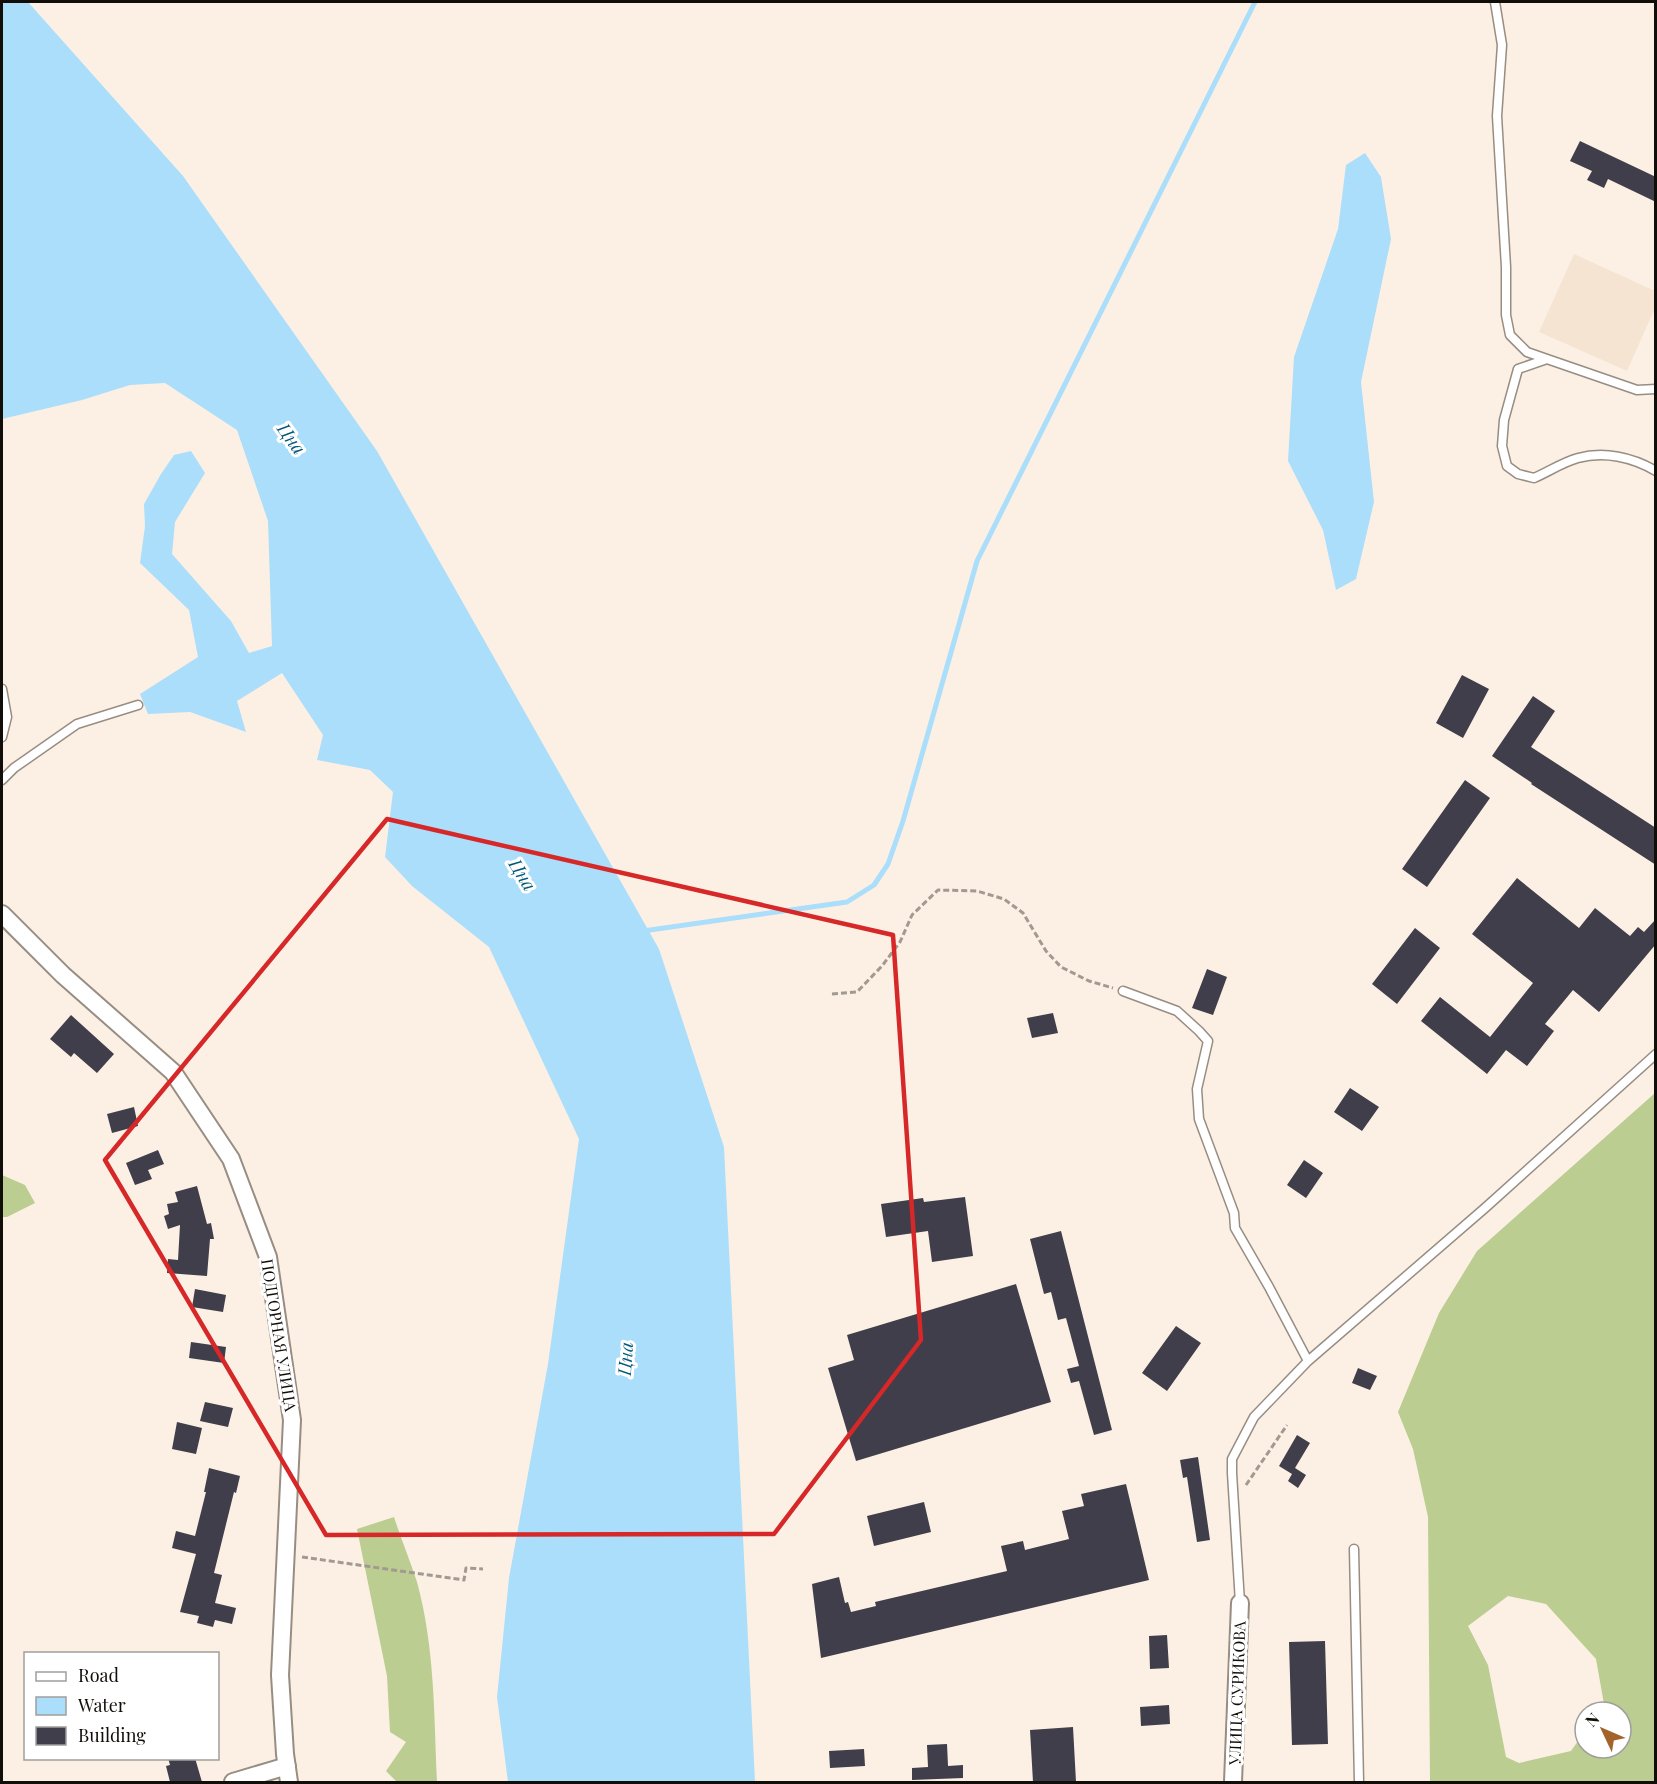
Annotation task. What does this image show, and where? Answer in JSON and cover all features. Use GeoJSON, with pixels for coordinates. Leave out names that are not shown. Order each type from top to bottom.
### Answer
{"type":"FeatureCollection","features":[{"type":"Feature","properties":{"kind":"street","name":"ПОДГОРНАЯ УЛИЦА"},"geometry":{"type":"LineString","coordinates":[[2,914],[63,975],[173,1072],[231,1159],[268,1257],[292,1420],[280,1675],[288,1774]]}},
{"type":"Feature","properties":{"kind":"street","name":"УЛИЦА СУРИКОВА"},"geometry":{"type":"LineString","coordinates":[[1233,1782],[1240,1603]]}},
{"type":"Feature","properties":{"kind":"street"},"geometry":{"type":"LineString","coordinates":[[233,1782],[288,1774]]}},
{"type":"Feature","properties":{"kind":"lane"},"geometry":{"type":"LineString","coordinates":[[1496,2],[1502,45],[1497,116],[1506,267],[1506,315],[1510,335],[1527,352],[1547,360],[1637,390],[1656,389]]}},
{"type":"Feature","properties":{"kind":"lane"},"geometry":{"type":"LineString","coordinates":[[1547,360],[1518,369],[1504,420],[1502,446],[1507,466],[1518,474],[1534,478],[1577,459],[1606,454],[1641,462],[1656,471]]}},
{"type":"Feature","properties":{"kind":"lane"},"geometry":{"type":"LineString","coordinates":[[2,689],[7,717],[2,737]]}},
{"type":"Feature","properties":{"kind":"lane"},"geometry":{"type":"LineString","coordinates":[[2,780],[14,768],[77,724],[138,705]]}},
{"type":"Feature","properties":{"kind":"lane"},"geometry":{"type":"LineString","coordinates":[[1123,991],[1177,1011],[1208,1041],[1197,1089],[1199,1119],[1234,1213],[1235,1228],[1308,1360]]}},
{"type":"Feature","properties":{"kind":"lane"},"geometry":{"type":"LineString","coordinates":[[1240,1603],[1232,1459],[1254,1417],[1308,1360],[1485,1208],[1656,1054]]}},
{"type":"Feature","properties":{"kind":"lane"},"geometry":{"type":"LineString","coordinates":[[1354,1549],[1359,1782]]}},
{"type":"Feature","properties":{"kind":"path"},"geometry":{"type":"LineString","coordinates":[[832,994],[857,992],[882,966],[900,942],[912,915],[939,890],[977,891],[1004,899],[1023,913],[1046,951],[1061,967],[1089,981],[1123,991]]}},
{"type":"Feature","properties":{"kind":"path"},"geometry":{"type":"LineString","coordinates":[[1235,1501],[1287,1425]]}},
{"type":"Feature","properties":{"kind":"path"},"geometry":{"type":"LineString","coordinates":[[286,1554],[464,1580],[466,1568],[483,1569]]}},
{"type":"Feature","properties":{"kind":"highlighted area"},"geometry":{"type":"Polygon","coordinates":[[[387,819],[893,935],[921,1340],[774,1534],[326,1535],[105,1160],[387,819]]]}},
{"type":"Feature","properties":{"kind":"shaded area"},"geometry":{"type":"Polygon","coordinates":[[[1574,254],[1655,291],[1655,308],[1627,371],[1539,332],[1574,254]]]}},
{"type":"Feature","properties":{"kind":"green space"},"geometry":{"type":"Polygon","coordinates":[[[1655,1093],[1655,1782],[1430,1782],[1428,1517],[1413,1449],[1398,1412],[1439,1313],[1477,1251],[1655,1093]],[[1508,1596],[1468,1626],[1488,1665],[1506,1757],[1519,1763],[1571,1751],[1573,1748],[1573,1760],[1633,1760],[1633,1700],[1603,1700],[1596,1659],[1546,1604],[1508,1596]]]}},
{"type":"Feature","properties":{"kind":"green space"},"geometry":{"type":"Polygon","coordinates":[[[2,1175],[25,1185],[35,1203],[7,1217],[2,1217],[2,1175]]]}},
{"type":"Feature","properties":{"kind":"green space"},"geometry":{"type":"Polygon","coordinates":[[[394,1517],[417,1582],[423,1607],[433,1682],[437,1782],[397,1782],[386,1771],[406,1742],[390,1732],[387,1676],[357,1529],[394,1517]]]}},
{"type":"Feature","properties":{"kind":"water","name":"Цна"},"geometry":{"type":"Polygon","coordinates":[[[2,2],[28,2],[183,176],[377,451],[659,949],[724,1147],[755,1782],[508,1782],[497,1697],[509,1578],[548,1364],[579,1139],[489,947],[412,886],[385,857],[393,792],[370,770],[317,760],[323,735],[282,673],[237,701],[246,732],[190,712],[148,714],[140,694],[198,657],[189,610],[140,563],[145,526],[144,504],[161,474],[174,455],[191,451],[205,473],[175,522],[172,554],[231,621],[249,653],[272,646],[268,521],[237,430],[165,383],[130,385],[82,400],[2,419],[2,2]]]}},
{"type":"Feature","properties":{"kind":"water"},"geometry":{"type":"Polygon","coordinates":[[[1365,153],[1381,177],[1391,239],[1361,382],[1374,502],[1356,579],[1336,590],[1323,530],[1288,461],[1294,357],[1338,229],[1346,165],[1365,153]]]}},
{"type":"Feature","properties":{"kind":"building"},"geometry":{"type":"Polygon","coordinates":[[[1580,141],[1656,177],[1656,202],[1608,179],[1604,188],[1587,180],[1592,171],[1570,161],[1580,141]]]}},
{"type":"Feature","properties":{"kind":"building"},"geometry":{"type":"Polygon","coordinates":[[[1462,675],[1489,689],[1463,738],[1436,723],[1462,675]]]}},
{"type":"Feature","properties":{"kind":"building"},"geometry":{"type":"Polygon","coordinates":[[[1533,696],[1555,711],[1531,747],[1656,828],[1656,865],[1492,756],[1533,696]]]}},
{"type":"Feature","properties":{"kind":"building"},"geometry":{"type":"Polygon","coordinates":[[[1465,780],[1490,798],[1427,887],[1402,869],[1465,780]]]}},
{"type":"Feature","properties":{"kind":"building"},"geometry":{"type":"Polygon","coordinates":[[[1517,878],[1579,928],[1595,908],[1630,936],[1638,927],[1644,932],[1656,919],[1656,944],[1599,1012],[1573,990],[1545,1024],[1554,1031],[1527,1066],[1506,1050],[1487,1074],[1421,1021],[1440,997],[1490,1037],[1533,983],[1472,934],[1517,878]]]}},
{"type":"Feature","properties":{"kind":"building"},"geometry":{"type":"Polygon","coordinates":[[[1415,928],[1440,948],[1397,1004],[1372,984],[1415,928]]]}},
{"type":"Feature","properties":{"kind":"building"},"geometry":{"type":"Polygon","coordinates":[[[1207,969],[1227,977],[1213,1015],[1192,1008],[1207,969]]]}},
{"type":"Feature","properties":{"kind":"building"},"geometry":{"type":"Polygon","coordinates":[[[1053,1013],[1058,1033],[1032,1038],[1027,1018],[1053,1013]]]}},
{"type":"Feature","properties":{"kind":"building"},"geometry":{"type":"Polygon","coordinates":[[[71,1015],[114,1054],[97,1073],[74,1053],[71,1057],[50,1039],[71,1015]]]}},
{"type":"Feature","properties":{"kind":"building"},"geometry":{"type":"Polygon","coordinates":[[[1350,1088],[1379,1107],[1362,1131],[1334,1112],[1350,1088]]]}},
{"type":"Feature","properties":{"kind":"building"},"geometry":{"type":"Polygon","coordinates":[[[134,1107],[138,1126],[112,1133],[107,1114],[134,1107]]]}},
{"type":"Feature","properties":{"kind":"building"},"geometry":{"type":"Polygon","coordinates":[[[158,1150],[164,1164],[148,1170],[152,1179],[135,1185],[126,1163],[158,1150]]]}},
{"type":"Feature","properties":{"kind":"building"},"geometry":{"type":"Polygon","coordinates":[[[1304,1160],[1323,1173],[1306,1198],[1287,1185],[1304,1160]]]}},
{"type":"Feature","properties":{"kind":"building"},"geometry":{"type":"Polygon","coordinates":[[[197,1186],[207,1224],[211,1223],[214,1239],[210,1239],[207,1276],[167,1273],[168,1259],[178,1260],[180,1225],[168,1229],[164,1216],[169,1214],[167,1204],[178,1202],[175,1192],[197,1186]]]}},
{"type":"Feature","properties":{"kind":"building"},"geometry":{"type":"Polygon","coordinates":[[[965,1197],[973,1256],[932,1262],[928,1231],[886,1237],[881,1204],[923,1198],[924,1202],[965,1197]]]}},
{"type":"Feature","properties":{"kind":"building"},"geometry":{"type":"Polygon","coordinates":[[[1061,1231],[1112,1430],[1094,1435],[1079,1381],[1071,1383],[1067,1369],[1079,1366],[1066,1318],[1058,1320],[1051,1292],[1044,1294],[1030,1239],[1061,1231]]]}},
{"type":"Feature","properties":{"kind":"building"},"geometry":{"type":"Polygon","coordinates":[[[1016,1284],[1051,1402],[856,1461],[828,1368],[854,1360],[847,1335],[1016,1284]]]}},
{"type":"Feature","properties":{"kind":"building"},"geometry":{"type":"Polygon","coordinates":[[[195,1289],[226,1295],[223,1312],[192,1307],[195,1289]]]}},
{"type":"Feature","properties":{"kind":"building"},"geometry":{"type":"Polygon","coordinates":[[[1176,1326],[1201,1343],[1167,1391],[1142,1373],[1176,1326]]]}},
{"type":"Feature","properties":{"kind":"building"},"geometry":{"type":"Polygon","coordinates":[[[191,1342],[226,1347],[224,1363],[189,1358],[191,1342]]]}},
{"type":"Feature","properties":{"kind":"building"},"geometry":{"type":"Polygon","coordinates":[[[1358,1368],[1377,1376],[1370,1390],[1352,1383],[1358,1368]]]}},
{"type":"Feature","properties":{"kind":"building"},"geometry":{"type":"Polygon","coordinates":[[[205,1402],[233,1408],[228,1427],[200,1421],[205,1402]]]}},
{"type":"Feature","properties":{"kind":"building"},"geometry":{"type":"Polygon","coordinates":[[[177,1422],[202,1428],[196,1454],[172,1449],[177,1422]]]}},
{"type":"Feature","properties":{"kind":"building"},"geometry":{"type":"Polygon","coordinates":[[[1297,1435],[1310,1443],[1295,1468],[1306,1475],[1298,1488],[1288,1481],[1292,1474],[1279,1466],[1297,1435]]]}},
{"type":"Feature","properties":{"kind":"building"},"geometry":{"type":"Polygon","coordinates":[[[1198,1457],[1210,1540],[1197,1542],[1187,1477],[1183,1478],[1180,1460],[1198,1457]]]}},
{"type":"Feature","properties":{"kind":"building"},"geometry":{"type":"Polygon","coordinates":[[[209,1468],[240,1476],[214,1573],[222,1575],[215,1603],[236,1608],[232,1624],[215,1620],[213,1627],[197,1623],[199,1616],[180,1612],[196,1554],[172,1548],[176,1531],[195,1536],[206,1492],[204,1492],[209,1468]]]}},
{"type":"Feature","properties":{"kind":"building"},"geometry":{"type":"Polygon","coordinates":[[[1126,1484],[1149,1580],[821,1658],[812,1584],[839,1577],[845,1603],[848,1602],[851,1612],[876,1606],[875,1602],[1007,1571],[1001,1546],[1023,1541],[1025,1550],[1069,1539],[1062,1511],[1084,1506],[1081,1494],[1126,1484]]]}},
{"type":"Feature","properties":{"kind":"building"},"geometry":{"type":"Polygon","coordinates":[[[924,1502],[931,1532],[874,1546],[867,1516],[924,1502]]]}},
{"type":"Feature","properties":{"kind":"building"},"geometry":{"type":"Polygon","coordinates":[[[1167,1635],[1169,1668],[1150,1669],[1149,1636],[1167,1635]]]}},
{"type":"Feature","properties":{"kind":"building"},"geometry":{"type":"Polygon","coordinates":[[[1325,1641],[1328,1744],[1292,1745],[1289,1642],[1325,1641]]]}},
{"type":"Feature","properties":{"kind":"building"},"geometry":{"type":"Polygon","coordinates":[[[1169,1705],[1170,1724],[1141,1726],[1140,1707],[1169,1705]]]}},
{"type":"Feature","properties":{"kind":"building"},"geometry":{"type":"Polygon","coordinates":[[[1073,1727],[1076,1782],[1033,1782],[1030,1730],[1073,1727]]]}},
{"type":"Feature","properties":{"kind":"building"},"geometry":{"type":"Polygon","coordinates":[[[947,1744],[948,1766],[963,1765],[963,1778],[912,1780],[912,1768],[928,1767],[927,1745],[947,1744]]]}},
{"type":"Feature","properties":{"kind":"building"},"geometry":{"type":"Polygon","coordinates":[[[864,1749],[865,1766],[830,1768],[829,1751],[864,1749]]]}},
{"type":"Feature","properties":{"kind":"building"},"geometry":{"type":"Polygon","coordinates":[[[169,1760],[196,1760],[202,1782],[170,1782],[166,1766],[170,1765],[169,1760]]]}},
{"type":"Feature","properties":{"kind":"waterway"},"geometry":{"type":"LineString","coordinates":[[643,931],[847,902],[874,885],[888,864],[903,821],[977,561],[1255,2]]}}]}
